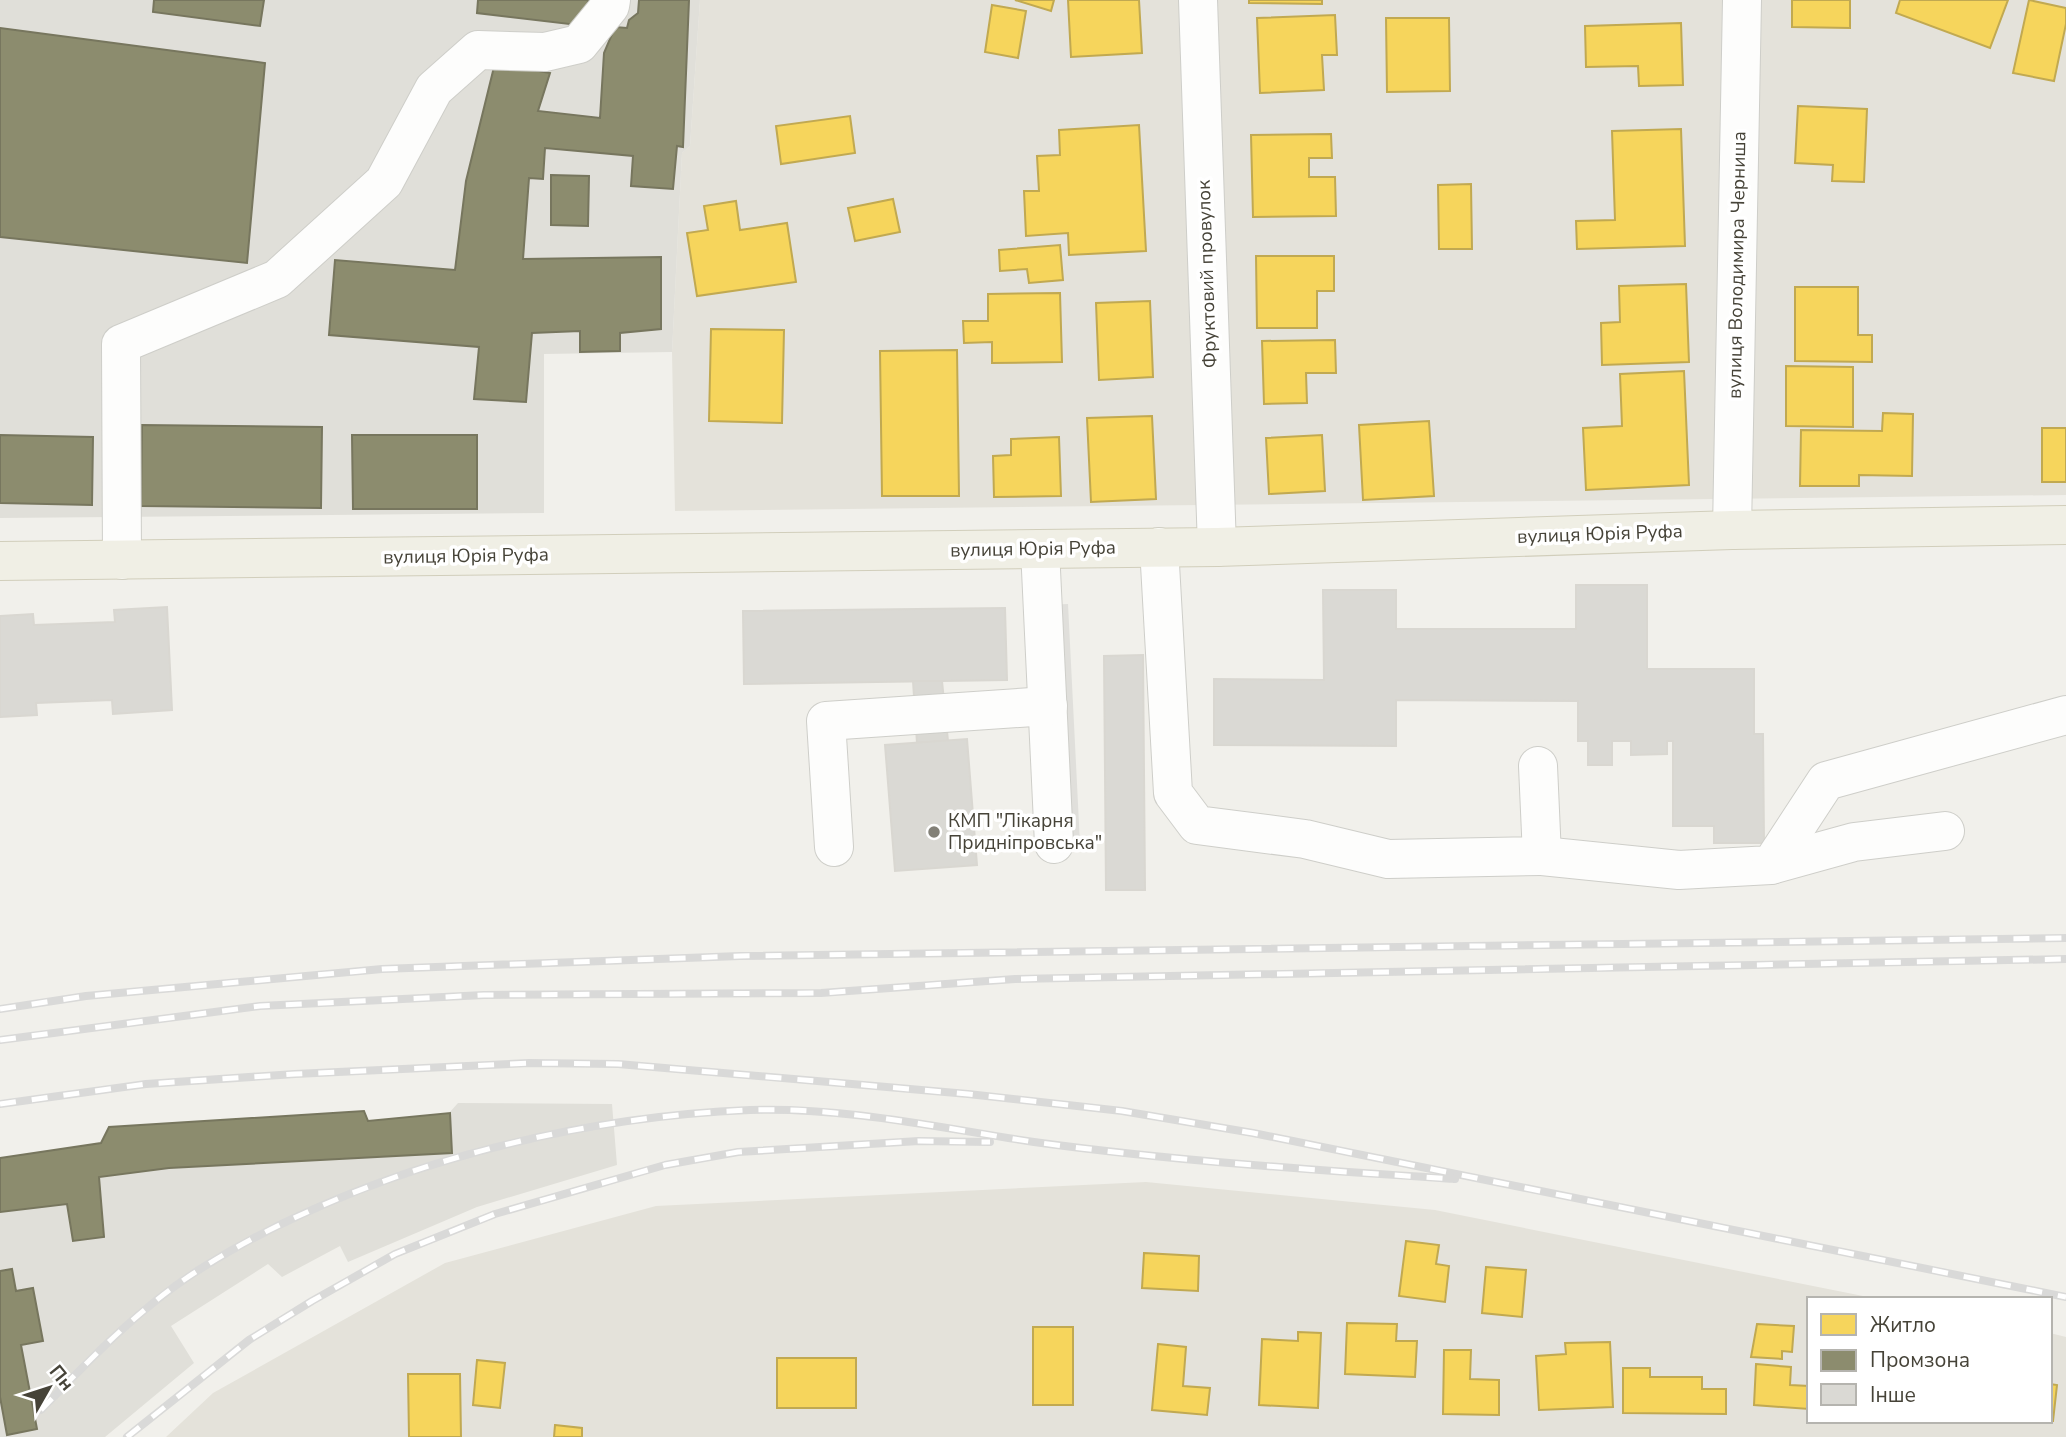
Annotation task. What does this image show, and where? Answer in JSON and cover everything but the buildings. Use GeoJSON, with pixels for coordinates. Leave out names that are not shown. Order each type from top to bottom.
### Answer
{"type":"FeatureCollection","features":[{"type":"Feature","properties":{"kind":"main road","name":"вулиця Юрія Руфа"},"geometry":{"type":"LineString","coordinates":[[0,561],[1217,547],[1732,530],[2066,525]]}},
{"type":"Feature","properties":{"kind":"street"},"geometry":{"type":"LineString","coordinates":[[122,560],[121,344],[277,279],[384,183],[434,89],[478,50],[545,51],[579,44],[610,6],[611,0]]}},
{"type":"Feature","properties":{"kind":"street","name":"Фруктовий провулок"},"geometry":{"type":"LineString","coordinates":[[1198,0],[1217,547]]}},
{"type":"Feature","properties":{"kind":"street","name":"вулиця Володимира Черниша"},"geometry":{"type":"LineString","coordinates":[[1732,530],[1742,0]]}},
{"type":"Feature","properties":{"kind":"street"},"geometry":{"type":"LineString","coordinates":[[1158,547],[1173,793],[1197,825],[1305,839],[1388,859],[1542,856],[1679,870],[1771,865],[1854,842],[1945,831]]}},
{"type":"Feature","properties":{"kind":"street"},"geometry":{"type":"LineString","coordinates":[[1040,549],[1054,844]]}},
{"type":"Feature","properties":{"kind":"street"},"geometry":{"type":"LineString","coordinates":[[834,847],[826,720],[1048,706]]}},
{"type":"Feature","properties":{"kind":"street"},"geometry":{"type":"LineString","coordinates":[[1771,865],[1826,781],[2066,715]]}},
{"type":"Feature","properties":{"kind":"street"},"geometry":{"type":"LineString","coordinates":[[1538,766],[1542,856]]}},
{"type":"Feature","properties":{"kind":"shaded area"},"geometry":{"type":"Polygon","coordinates":[[[0,0],[700,0],[690,146],[682,153],[672,352],[544,354],[544,513],[0,518],[0,0]]]}},
{"type":"Feature","properties":{"kind":"shaded area"},"geometry":{"type":"Polygon","coordinates":[[[700,0],[2066,0],[2066,495],[675,511],[672,352],[682,153],[690,146],[700,0]]]}},
{"type":"Feature","properties":{"kind":"shaded area"},"geometry":{"type":"Polygon","coordinates":[[[1068,604],[1080,844],[1054,844],[1042,605],[1068,604]]]}},
{"type":"Feature","properties":{"kind":"shaded area"},"geometry":{"type":"Polygon","coordinates":[[[458,1103],[612,1104],[617,1165],[477,1207],[348,1262],[340,1246],[282,1277],[268,1264],[171,1326],[194,1363],[105,1437],[0,1437],[0,1158],[101,1143],[109,1127],[364,1111],[368,1121],[449,1113],[458,1103]]]}},
{"type":"Feature","properties":{"kind":"shaded area"},"geometry":{"type":"Polygon","coordinates":[[[1146,1182],[1435,1210],[1868,1297],[1807,1297],[1807,1423],[2052,1423],[2052,1334],[2066,1337],[2066,1437],[166,1437],[213,1393],[445,1263],[656,1206],[1146,1182]]]}},
{"type":"Feature","properties":{"kind":"railway"},"geometry":{"type":"LineString","coordinates":[[0,1009],[86,996],[382,969],[740,956],[2066,938]]}},
{"type":"Feature","properties":{"kind":"railway"},"geometry":{"type":"LineString","coordinates":[[0,1040],[260,1006],[484,995],[821,993],[1015,979],[2066,959]]}},
{"type":"Feature","properties":{"kind":"railway"},"geometry":{"type":"LineString","coordinates":[[0,1104],[146,1084],[529,1063],[618,1064],[968,1094],[1122,1111],[1253,1133],[2066,1297]]}},
{"type":"Feature","properties":{"kind":"railway"},"geometry":{"type":"LineString","coordinates":[[41,1410],[99,1352],[160,1297],[205,1266],[265,1232],[330,1202],[398,1176],[538,1137],[610,1124],[750,1110],[822,1112],[1139,1155],[1455,1179]]}},
{"type":"Feature","properties":{"kind":"railway"},"geometry":{"type":"LineString","coordinates":[[127,1437],[249,1340],[312,1301],[395,1254],[495,1214],[665,1165],[738,1152],[919,1141],[990,1142]]}},
{"type":"Feature","properties":{"kind":"place","name":"КМП \"Лікарня Придніпровська\""},"geometry":{"type":"Point","coordinates":[934,832]}}]}
